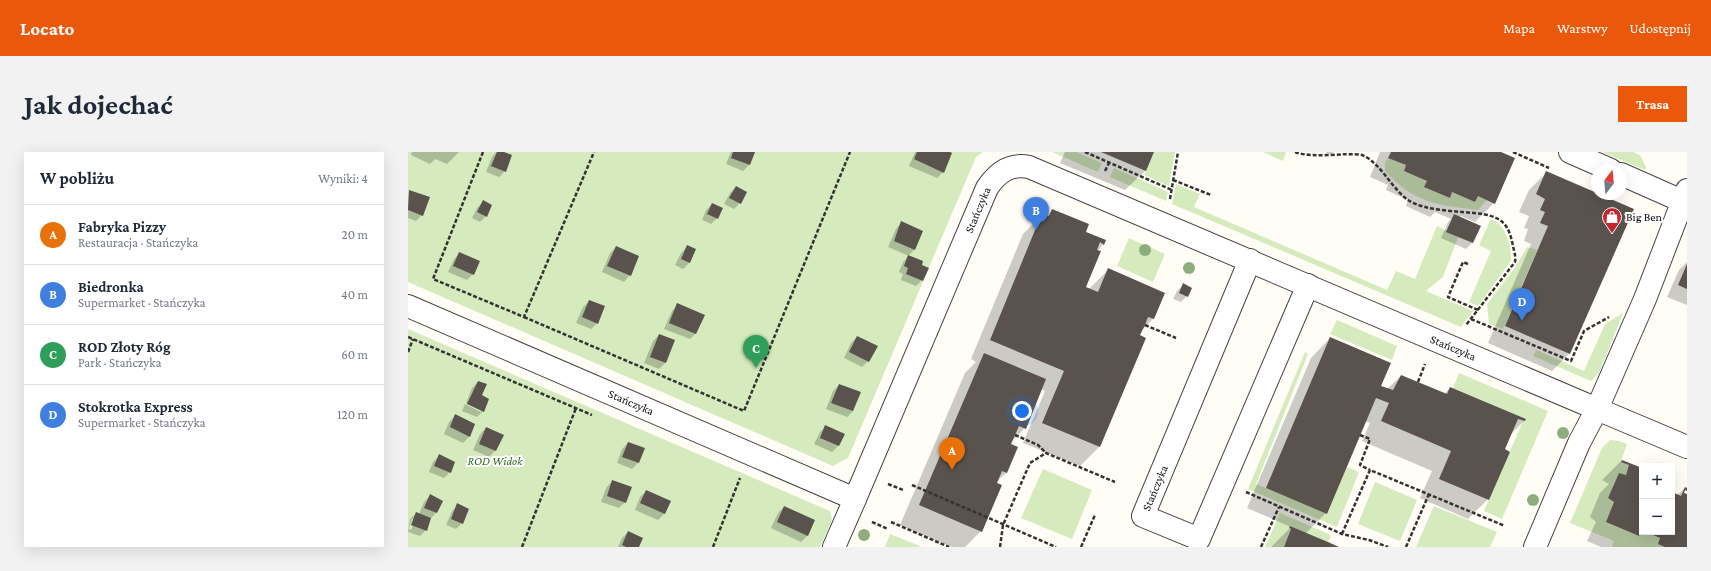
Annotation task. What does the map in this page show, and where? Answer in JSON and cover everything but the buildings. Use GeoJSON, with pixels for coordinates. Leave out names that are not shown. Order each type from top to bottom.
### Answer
{"type":"FeatureCollection","features":[{"type":"Feature","properties":{"kind":"street"},"geometry":{"type":"LineString","coordinates":[[1570,152],[1597,164]]}},
{"type":"Feature","properties":{"kind":"street","name":"Stańczyka"},"geometry":{"type":"LineString","coordinates":[[834,547],[987,188],[1002,171],[1030,159],[1250,260],[1597,409],[1687,446]]}},
{"type":"Feature","properties":{"kind":"street"},"geometry":{"type":"LineString","coordinates":[[1535,547],[1579,443],[1597,409],[1644,299],[1685,195],[1627,176]]}},
{"type":"Feature","properties":{"kind":"street","name":"Stańczyka"},"geometry":{"type":"LineString","coordinates":[[1250,260],[1143,516],[1199,539],[1308,285]]}},
{"type":"Feature","properties":{"kind":"street","name":"Stańczyka"},"geometry":{"type":"LineString","coordinates":[[408,306],[855,499]]}},
{"type":"Feature","properties":{"kind":"path"},"geometry":{"type":"LineString","coordinates":[[483,152],[433,279],[524,316],[744,410],[850,152]]}},
{"type":"Feature","properties":{"kind":"path"},"geometry":{"type":"LineString","coordinates":[[524,316],[594,152]]}},
{"type":"Feature","properties":{"kind":"path"},"geometry":{"type":"LineString","coordinates":[[1085,152],[1172,190]]}},
{"type":"Feature","properties":{"kind":"path"},"geometry":{"type":"LineString","coordinates":[[1170,201],[1178,152]]}},
{"type":"Feature","properties":{"kind":"path"},"geometry":{"type":"LineString","coordinates":[[1295,152],[1361,155],[1370,160],[1403,196],[1413,203],[1423,207],[1483,214],[1492,216],[1503,222],[1510,233],[1515,262],[1462,332]]}},
{"type":"Feature","properties":{"kind":"path"},"geometry":{"type":"LineString","coordinates":[[1173,180],[1211,195]]}},
{"type":"Feature","properties":{"kind":"path"},"geometry":{"type":"LineString","coordinates":[[1468,264],[1463,262],[1448,297],[1478,310]]}},
{"type":"Feature","properties":{"kind":"path"},"geometry":{"type":"LineString","coordinates":[[1471,319],[1571,361],[1584,331],[1614,314]]}},
{"type":"Feature","properties":{"kind":"path"},"geometry":{"type":"LineString","coordinates":[[1144,325],[1176,338]]}},
{"type":"Feature","properties":{"kind":"path"},"geometry":{"type":"LineString","coordinates":[[408,352],[413,339]]}},
{"type":"Feature","properties":{"kind":"path"},"geometry":{"type":"LineString","coordinates":[[1418,382],[1425,366]]}},
{"type":"Feature","properties":{"kind":"path"},"geometry":{"type":"LineString","coordinates":[[522,547],[576,409]]}},
{"type":"Feature","properties":{"kind":"path"},"geometry":{"type":"LineString","coordinates":[[1360,435],[1370,440],[1360,465],[1505,526]]}},
{"type":"Feature","properties":{"kind":"path"},"geometry":{"type":"LineString","coordinates":[[1015,436],[1038,445],[1046,453],[1115,482]]}},
{"type":"Feature","properties":{"kind":"path"},"geometry":{"type":"LineString","coordinates":[[1000,547],[1003,525],[1030,463],[1046,453]]}},
{"type":"Feature","properties":{"kind":"path"},"geometry":{"type":"LineString","coordinates":[[1342,534],[1370,470]]}},
{"type":"Feature","properties":{"kind":"path"},"geometry":{"type":"LineString","coordinates":[[713,547],[741,478]]}},
{"type":"Feature","properties":{"kind":"path"},"geometry":{"type":"LineString","coordinates":[[912,485],[1056,547]]}},
{"type":"Feature","properties":{"kind":"path"},"geometry":{"type":"LineString","coordinates":[[1244,492],[1342,534],[1369,540],[1388,547]]}},
{"type":"Feature","properties":{"kind":"path"},"geometry":{"type":"LineString","coordinates":[[1406,547],[1430,494]]}},
{"type":"Feature","properties":{"kind":"path"},"geometry":{"type":"LineString","coordinates":[[1261,547],[1279,507]]}},
{"type":"Feature","properties":{"kind":"path"},"geometry":{"type":"LineString","coordinates":[[1081,547],[1094,516]]}},
{"type":"Feature","properties":{"kind":"path"},"geometry":{"type":"LineString","coordinates":[[891,522],[949,547]]}},
{"type":"Feature","properties":{"kind":"green space"},"geometry":{"type":"Polygon","coordinates":[[[408,152],[983,152],[976,157],[848,458],[833,466],[408,282],[408,152]]]}},
{"type":"Feature","properties":{"kind":"green space"},"geometry":{"type":"Polygon","coordinates":[[[1052,152],[1076,152],[1102,163],[1098,172],[1052,152]]]}},
{"type":"Feature","properties":{"kind":"green space"},"geometry":{"type":"Polygon","coordinates":[[[1154,152],[1175,152],[1169,186],[1144,175],[1154,152]]]}},
{"type":"Feature","properties":{"kind":"green space"},"geometry":{"type":"Polygon","coordinates":[[[1263,152],[1286,152],[1283,161],[1263,152]]]}},
{"type":"Feature","properties":{"kind":"green space"},"geometry":{"type":"Polygon","coordinates":[[[1602,152],[1633,152],[1640,155],[1646,167],[1645,170],[1602,152]]]}},
{"type":"Feature","properties":{"kind":"green space"},"geometry":{"type":"Polygon","coordinates":[[[1388,158],[1406,165],[1404,171],[1427,181],[1425,187],[1450,198],[1452,192],[1475,202],[1478,196],[1487,200],[1478,210],[1427,201],[1406,190],[1385,171],[1385,162],[1388,158]]]}},
{"type":"Feature","properties":{"kind":"green space"},"geometry":{"type":"Polygon","coordinates":[[[1114,168],[1168,192],[1166,201],[1110,177],[1114,168]]]}},
{"type":"Feature","properties":{"kind":"green space"},"geometry":{"type":"Polygon","coordinates":[[[1176,184],[1200,194],[1194,207],[1387,290],[1396,271],[1415,279],[1437,226],[1458,237],[1443,277],[1426,291],[1473,311],[1461,327],[1172,204],[1176,184]]]}},
{"type":"Feature","properties":{"kind":"green space"},"geometry":{"type":"Polygon","coordinates":[[[1491,219],[1501,226],[1507,236],[1511,261],[1478,306],[1469,302],[1491,251],[1479,245],[1491,219]]]}},
{"type":"Feature","properties":{"kind":"green space"},"geometry":{"type":"Polygon","coordinates":[[[1129,238],[1165,254],[1153,282],[1117,266],[1129,238]]]}},
{"type":"Feature","properties":{"kind":"green space"},"geometry":{"type":"Polygon","coordinates":[[[1527,247],[1537,250],[1503,329],[1489,324],[1487,304],[1516,266],[1527,247]]]}},
{"type":"Feature","properties":{"kind":"green space"},"geometry":{"type":"Polygon","coordinates":[[[1623,313],[1599,373],[1591,381],[1533,356],[1536,350],[1584,371],[1605,324],[1623,313]]]}},
{"type":"Feature","properties":{"kind":"green space"},"geometry":{"type":"Polygon","coordinates":[[[1337,320],[1397,346],[1392,360],[1330,334],[1337,320]]]}},
{"type":"Feature","properties":{"kind":"green space","name":"ROD Widok"},"geometry":{"type":"Polygon","coordinates":[[[408,329],[830,511],[832,520],[820,547],[408,547],[408,329]]]}},
{"type":"Feature","properties":{"kind":"green space"},"geometry":{"type":"Polygon","coordinates":[[[1305,352],[1308,354],[1256,484],[1327,514],[1347,467],[1359,472],[1337,527],[1248,489],[1305,352]]]}},
{"type":"Feature","properties":{"kind":"green space"},"geometry":{"type":"Polygon","coordinates":[[[1459,373],[1548,411],[1502,519],[1484,511],[1523,421],[1526,419],[1453,388],[1459,373]]]}},
{"type":"Feature","properties":{"kind":"green space"},"geometry":{"type":"Polygon","coordinates":[[[1610,440],[1627,444],[1621,461],[1629,465],[1626,475],[1619,473],[1608,498],[1614,502],[1606,522],[1639,536],[1653,535],[1660,538],[1658,544],[1665,547],[1612,547],[1614,541],[1570,523],[1602,448],[1610,440]]]}},
{"type":"Feature","properties":{"kind":"green space"},"geometry":{"type":"Polygon","coordinates":[[[1043,469],[1092,490],[1072,539],[1021,518],[1043,469]]]}},
{"type":"Feature","properties":{"kind":"green space"},"geometry":{"type":"Polygon","coordinates":[[[1375,482],[1417,500],[1400,541],[1358,524],[1375,482]]]}},
{"type":"Feature","properties":{"kind":"green space"},"geometry":{"type":"Polygon","coordinates":[[[1434,506],[1497,532],[1490,547],[1416,547],[1434,506]]]}},
{"type":"Feature","properties":{"kind":"green space"},"geometry":{"type":"Polygon","coordinates":[[[1280,513],[1331,535],[1328,542],[1290,526],[1289,528],[1291,529],[1284,547],[1265,547],[1280,513]]]}},
{"type":"Feature","properties":{"kind":"green space"},"geometry":{"type":"Polygon","coordinates":[[[890,534],[922,547],[885,547],[890,534]]]}},
{"type":"Feature","properties":{"kind":"place","name":"Biedronka"},"geometry":{"type":"Point","coordinates":[1036,230]}},
{"type":"Feature","properties":{"kind":"place","name":"Big Ben"},"geometry":{"type":"Point","coordinates":[1612,234]}},
{"type":"Feature","properties":{"kind":"place","name":"Stokrotka Express"},"geometry":{"type":"Point","coordinates":[1522,321]}},
{"type":"Feature","properties":{"kind":"place","name":"ROD Złoty Róg"},"geometry":{"type":"Point","coordinates":[756,368]}},
{"type":"Feature","properties":{"kind":"place","name":"Fabryka Pizzy"},"geometry":{"type":"Point","coordinates":[952,470]}}]}
